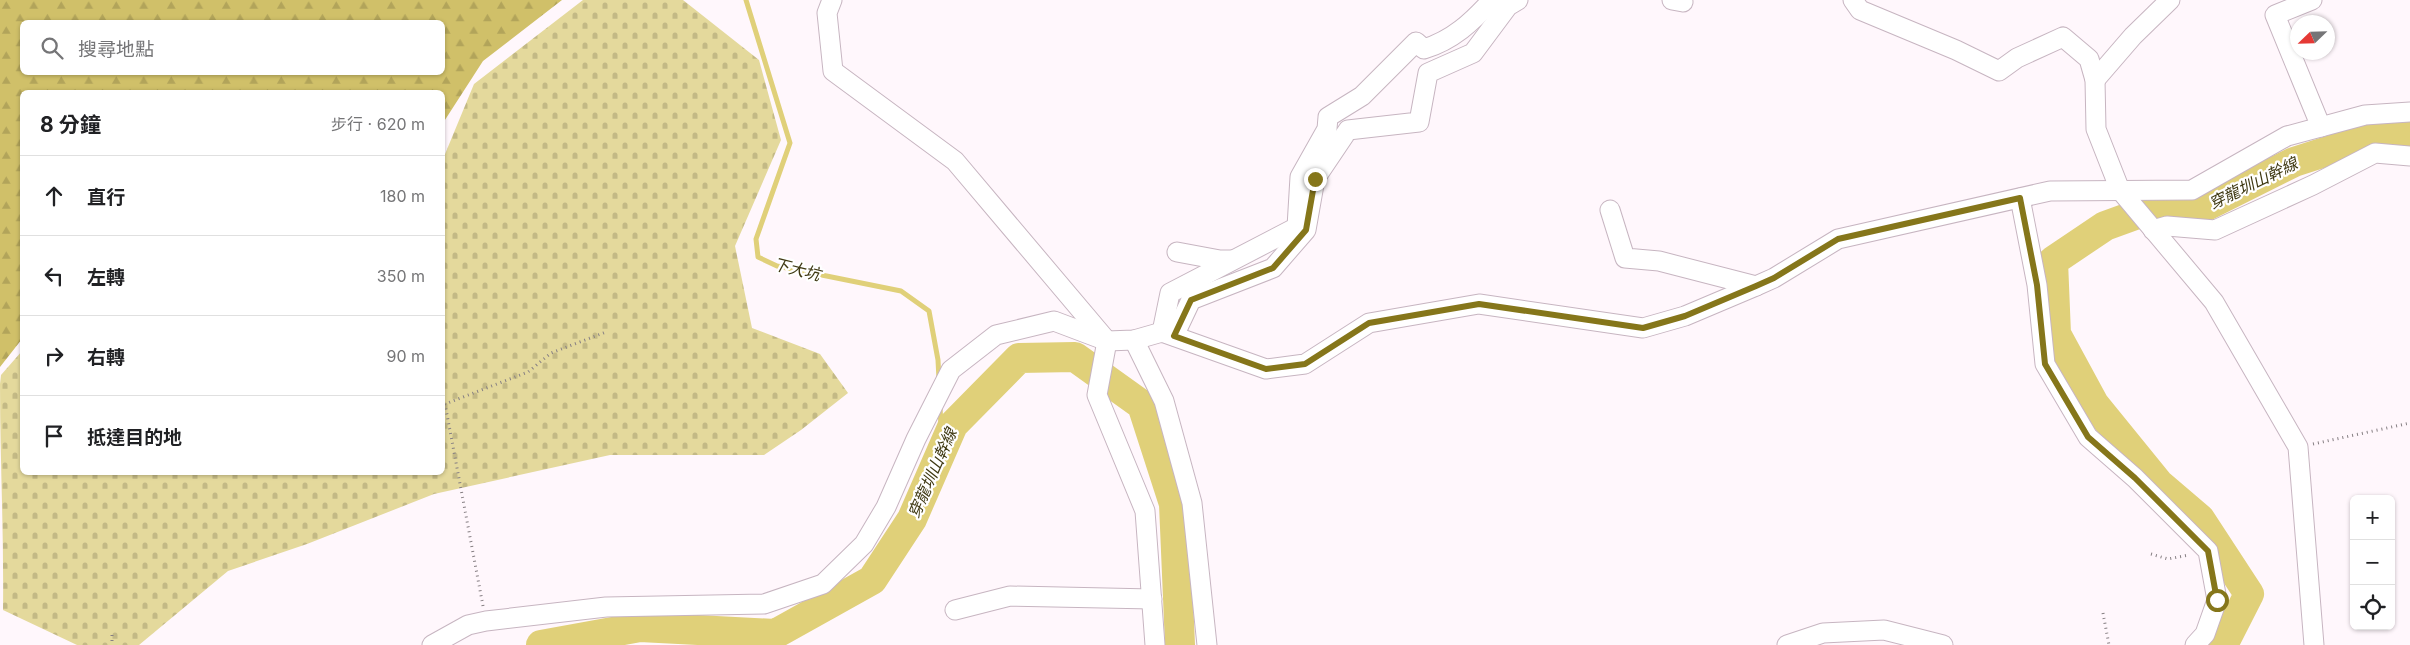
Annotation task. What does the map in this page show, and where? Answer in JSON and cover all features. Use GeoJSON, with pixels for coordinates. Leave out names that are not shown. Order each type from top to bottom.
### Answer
{"type":"FeatureCollection","features":[{"type":"Feature","properties":{"kind":"street"},"geometry":{"type":"LineString","coordinates":[[832,0],[827,13],[834,71],[955,161],[1107,341]]}},
{"type":"Feature","properties":{"kind":"street"},"geometry":{"type":"LineString","coordinates":[[1168,334],[1170,293],[1297,227],[1300,177],[1327,128],[1328,117],[1362,96],[1416,42],[1424,49],[1444,43],[1478,16],[1492,0]]}},
{"type":"Feature","properties":{"kind":"street"},"geometry":{"type":"LineString","coordinates":[[1168,334],[1191,300],[1273,268],[1306,230],[1315,179],[1348,130],[1419,122],[1428,72],[1473,53],[1508,6],[1518,0]]}},
{"type":"Feature","properties":{"kind":"street"},"geometry":{"type":"LineString","coordinates":[[1853,0],[1860,10],[1956,50],[1999,71],[2016,58],[2063,37],[2089,59],[2096,80],[2096,129],[2120,191],[2214,302],[2298,448],[2314,645]]}},
{"type":"Feature","properties":{"kind":"street"},"geometry":{"type":"LineString","coordinates":[[2096,80],[2133,36],[2170,0]]}},
{"type":"Feature","properties":{"kind":"street"},"geometry":{"type":"LineString","coordinates":[[2312,0],[2276,15],[2321,127]]}},
{"type":"Feature","properties":{"kind":"street"},"geometry":{"type":"LineString","coordinates":[[432,645],[468,625],[486,621],[606,606],[764,604],[823,584],[864,544],[886,507],[916,439],[951,370],[996,335],[1054,321],[1107,341],[1134,340],[1168,334],[1266,369],[1305,364],[1369,323],[1479,304],[1643,328],[1685,316],[1774,278],[1838,239],[2050,191],[2192,190],[2288,136],[2366,114],[2410,112]]}},
{"type":"Feature","properties":{"kind":"street"},"geometry":{"type":"LineString","coordinates":[[2153,230],[2167,226],[2215,230],[2314,185],[2375,153],[2410,156]]}},
{"type":"Feature","properties":{"kind":"street"},"geometry":{"type":"LineString","coordinates":[[2020,198],[2037,285],[2045,364],[2088,437],[2135,478],[2208,551],[2217,600],[2205,634],[2195,645]]}},
{"type":"Feature","properties":{"kind":"street"},"geometry":{"type":"LineString","coordinates":[[1610,210],[1624,258],[1659,261],[1756,286]]}},
{"type":"Feature","properties":{"kind":"street"},"geometry":{"type":"LineString","coordinates":[[1177,252],[1220,260],[1233,260]]}},
{"type":"Feature","properties":{"kind":"street"},"geometry":{"type":"LineString","coordinates":[[1134,340],[1164,401],[1192,503],[1207,645]]}},
{"type":"Feature","properties":{"kind":"street"},"geometry":{"type":"LineString","coordinates":[[1107,341],[1097,395],[1145,510],[1155,645]]}},
{"type":"Feature","properties":{"kind":"street"},"geometry":{"type":"LineString","coordinates":[[955,610],[1010,596],[1152,599]]}},
{"type":"Feature","properties":{"kind":"street"},"geometry":{"type":"LineString","coordinates":[[1787,645],[1822,633],[1884,630],[1943,645]]}},
{"type":"Feature","properties":{"kind":"path"},"geometry":{"type":"LineString","coordinates":[[486,621],[445,404],[528,372],[551,353],[606,332]]}},
{"type":"Feature","properties":{"kind":"path"},"geometry":{"type":"LineString","coordinates":[[2298,448],[2410,423]]}},
{"type":"Feature","properties":{"kind":"path"},"geometry":{"type":"LineString","coordinates":[[2151,554],[2168,559],[2208,551]]}},
{"type":"Feature","properties":{"kind":"path"},"geometry":{"type":"LineString","coordinates":[[2103,613],[2109,645]]}},
{"type":"Feature","properties":{"kind":"path"},"geometry":{"type":"LineString","coordinates":[[112,635],[112,645]]}},
{"type":"Feature","properties":{"kind":"green space"},"geometry":{"type":"Polygon","coordinates":[[[0,0],[562,0],[483,61],[445,120],[445,90],[20,90],[20,342],[0,367],[0,0]]]}},
{"type":"Feature","properties":{"kind":"green space"},"geometry":{"type":"Polygon","coordinates":[[[583,0],[683,0],[759,60],[781,140],[735,246],[752,328],[820,354],[848,393],[801,430],[764,455],[610,455],[434,494],[307,544],[228,571],[139,645],[77,645],[3,610],[0,384],[1,375],[20,353],[20,475],[445,475],[445,154],[474,84],[583,0]]]}},
{"type":"Feature","properties":{"kind":"waterway","name":"下大坑"},"geometry":{"type":"LineString","coordinates":[[746,0],[790,143],[756,239],[758,257],[777,266],[901,291],[929,311],[938,360],[939,380]]}},
{"type":"Feature","properties":{"kind":"waterway","name":"穿龍圳山幹線"},"geometry":{"type":"LineString","coordinates":[[2223,645],[2249,594],[2200,519],[2159,484],[2094,404],[2056,334],[2053,261],[2105,226],[2149,210],[2198,210],[2294,162],[2387,132],[2410,137]]}},
{"type":"Feature","properties":{"kind":"waterway","name":"下大坑"},"geometry":{"type":"LineString","coordinates":[[541,645],[640,627],[775,634],[872,580],[912,519],[953,425],[1019,358],[1075,357],[1142,405],[1174,504],[1180,645]]}},
{"type":"Feature","properties":{"kind":"waterway","name":"下大坑"},"geometry":{"type":"LineString","coordinates":[[940,406],[942,450]]}},
{"type":"Feature","properties":{"kind":"route"},"geometry":{"type":"LineString","coordinates":[[1315,179],[1306,230],[1273,268],[1191,300],[1174,336],[1266,369],[1305,364],[1369,323],[1479,304],[1643,328],[1685,316],[1774,278],[1838,239],[2020,198],[2037,285],[2045,364],[2088,437],[2135,478],[2208,551],[2217,600]]}}]}
